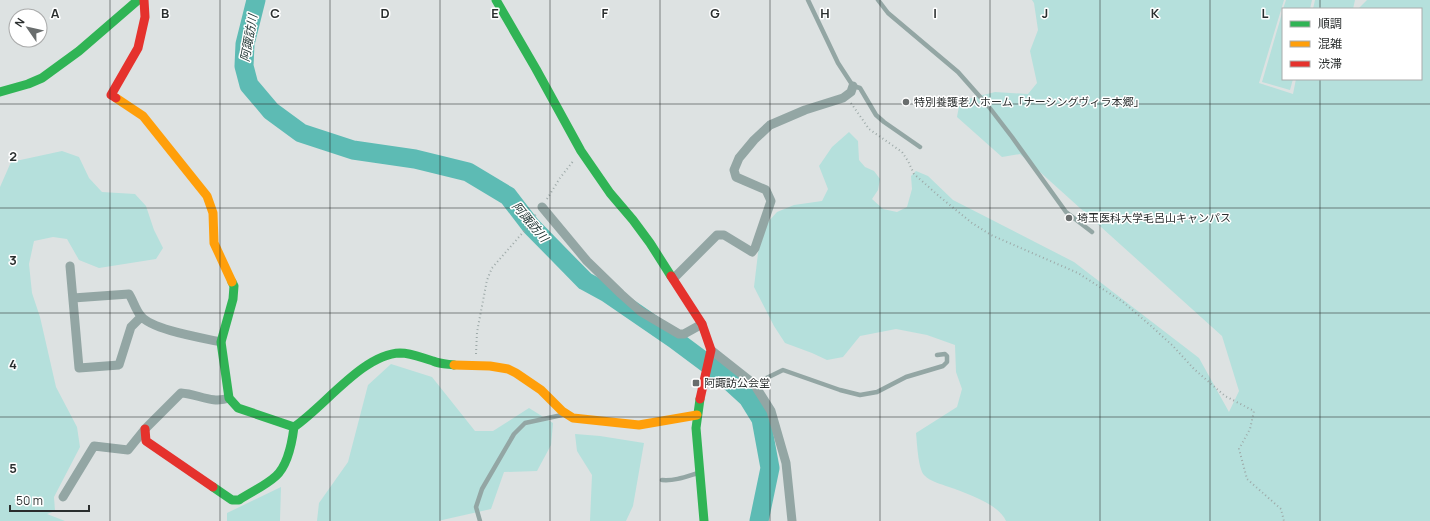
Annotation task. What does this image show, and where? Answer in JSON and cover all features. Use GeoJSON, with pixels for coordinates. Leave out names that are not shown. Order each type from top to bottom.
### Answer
{"type":"FeatureCollection","features":[{"type":"Feature","properties":{"kind":"street"},"geometry":{"type":"LineString","coordinates":[[0,92],[28,84],[42,78],[79,51],[138,0]]}},
{"type":"Feature","properties":{"kind":"street"},"geometry":{"type":"LineString","coordinates":[[144,0],[145,17],[138,48],[111,95],[143,116],[207,196],[213,213],[214,243],[234,286],[233,299],[222,342],[229,398],[238,408],[294,426],[310,416],[362,369],[373,361],[400,353],[416,355],[443,364],[498,366],[516,372],[543,392],[564,415],[573,418],[639,425],[697,415]]}},
{"type":"Feature","properties":{"kind":"street"},"geometry":{"type":"LineString","coordinates":[[496,0],[581,151],[610,193],[650,243],[702,324],[711,350],[697,415],[696,428],[704,521]]}},
{"type":"Feature","properties":{"kind":"street"},"geometry":{"type":"LineString","coordinates":[[673,279],[717,235],[724,235],[752,252],[771,201],[766,190],[736,177],[734,170],[738,158],[770,125],[805,110],[843,98],[851,92],[853,86]]}},
{"type":"Feature","properties":{"kind":"street"},"geometry":{"type":"LineString","coordinates":[[542,207],[587,261],[640,311],[679,334],[684,334],[702,324]]}},
{"type":"Feature","properties":{"kind":"street"},"geometry":{"type":"LineString","coordinates":[[70,266],[79,368],[119,365],[131,327],[141,317]]}},
{"type":"Feature","properties":{"kind":"street"},"geometry":{"type":"LineString","coordinates":[[73,298],[129,294],[141,317],[156,326],[222,342]]}},
{"type":"Feature","properties":{"kind":"street"},"geometry":{"type":"LineString","coordinates":[[711,350],[754,384],[771,411],[786,463],[792,521]]}},
{"type":"Feature","properties":{"kind":"street"},"geometry":{"type":"LineString","coordinates":[[63,496],[94,446],[128,450],[145,429],[182,393],[221,401],[229,398]]}},
{"type":"Feature","properties":{"kind":"street"},"geometry":{"type":"LineString","coordinates":[[145,429],[146,441],[152,446],[232,500],[239,500],[277,475],[284,464],[294,436],[294,426]]}},
{"type":"Feature","properties":{"kind":"lane"},"geometry":{"type":"LineString","coordinates":[[808,0],[838,63],[853,86],[860,88],[876,115],[920,148]]}},
{"type":"Feature","properties":{"kind":"lane"},"geometry":{"type":"LineString","coordinates":[[878,0],[888,13],[958,72],[989,107],[1066,212],[1092,232]]}},
{"type":"Feature","properties":{"kind":"lane"},"geometry":{"type":"LineString","coordinates":[[754,384],[783,370],[860,396],[877,392],[906,377],[943,366],[947,362],[947,356],[944,354],[936,355]]}},
{"type":"Feature","properties":{"kind":"lane"},"geometry":{"type":"LineString","coordinates":[[480,521],[476,507],[482,489],[514,434],[525,424],[564,415]]}},
{"type":"Feature","properties":{"kind":"lane"},"geometry":{"type":"LineString","coordinates":[[662,480],[671,481],[682,479],[699,472]]}},
{"type":"Feature","properties":{"kind":"path"},"geometry":{"type":"LineString","coordinates":[[846,96],[869,129],[902,152],[914,174],[972,223],[991,235],[1078,273],[1123,302],[1150,324],[1194,369],[1225,396],[1254,411],[1250,429],[1239,449],[1247,479],[1281,509],[1284,521]]}},
{"type":"Feature","properties":{"kind":"path"},"geometry":{"type":"LineString","coordinates":[[475,365],[478,332],[487,280],[492,268],[525,230],[542,207],[560,178],[581,151]]}},
{"type":"Feature","properties":{"kind":"shaded area"},"geometry":{"type":"Polygon","coordinates":[[[1032,0],[1284,0],[1259,83],[1293,94],[1296,80],[1422,80],[1422,8],[1359,8],[1367,0],[1430,0],[1430,521],[1006,521],[997,509],[964,492],[930,479],[924,475],[920,467],[916,433],[957,407],[962,389],[956,372],[955,345],[927,335],[896,329],[860,336],[843,357],[827,360],[785,343],[774,326],[754,287],[759,245],[768,222],[777,212],[794,205],[822,201],[828,189],[819,166],[832,147],[849,132],[858,141],[859,160],[865,167],[874,171],[880,179],[878,190],[872,199],[883,209],[897,212],[907,207],[912,189],[911,176],[916,171],[928,176],[953,200],[1074,262],[1199,358],[1229,412],[1239,391],[1222,336],[1020,154],[1002,157],[957,117],[960,101],[995,92],[1028,94],[1037,83],[1030,51],[1038,30],[1034,3],[1032,0]]]}},
{"type":"Feature","properties":{"kind":"shaded area"},"geometry":{"type":"Polygon","coordinates":[[[1286,0],[1312,0],[1310,8],[1283,8],[1286,0]]]}},
{"type":"Feature","properties":{"kind":"shaded area"},"geometry":{"type":"Polygon","coordinates":[[[1315,0],[1355,0],[1353,8],[1313,8],[1315,0]]]}},
{"type":"Feature","properties":{"kind":"shaded area"},"geometry":{"type":"Polygon","coordinates":[[[1282,13],[1282,80],[1293,80],[1290,90],[1262,82],[1282,13]]]}},
{"type":"Feature","properties":{"kind":"shaded area"},"geometry":{"type":"Polygon","coordinates":[[[62,151],[79,157],[89,178],[102,192],[135,194],[146,206],[154,230],[163,248],[156,259],[99,268],[79,260],[67,239],[53,237],[34,241],[29,264],[32,293],[40,317],[56,387],[77,427],[80,447],[54,497],[55,511],[47,514],[65,521],[0,521],[0,187],[11,162],[62,151]]]}},
{"type":"Feature","properties":{"kind":"shaded area"},"geometry":{"type":"Polygon","coordinates":[[[391,364],[432,377],[475,431],[493,431],[529,408],[553,423],[551,445],[537,471],[504,472],[491,509],[438,521],[317,521],[319,503],[348,462],[368,385],[391,364]]]}},
{"type":"Feature","properties":{"kind":"shaded area"},"geometry":{"type":"Polygon","coordinates":[[[575,434],[600,436],[644,443],[633,506],[626,521],[590,521],[592,475],[577,451],[575,434]]]}},
{"type":"Feature","properties":{"kind":"shaded area"},"geometry":{"type":"Polygon","coordinates":[[[281,487],[280,521],[227,521],[227,513],[281,487]]]}},
{"type":"Feature","properties":{"kind":"waterway","name":"阿諏訪川"},"geometry":{"type":"LineString","coordinates":[[256,0],[245,44],[244,66],[249,85],[271,111],[301,133],[353,150],[415,159],[468,172],[508,196],[531,226],[585,281],[607,293],[674,339],[725,377],[748,398],[761,419],[770,468],[759,521]]}},
{"type":"Feature","properties":{"kind":"traffic: fast"},"geometry":{"type":"LineString","coordinates":[[0,92],[28,84],[42,78],[79,51],[138,0]]}},
{"type":"Feature","properties":{"kind":"traffic: fast"},"geometry":{"type":"LineString","coordinates":[[496,0],[581,151],[610,193],[650,243],[671,276]]}},
{"type":"Feature","properties":{"kind":"traffic: fast"},"geometry":{"type":"LineString","coordinates":[[232,282],[234,286],[233,299],[221,342],[229,398],[238,408],[294,427]]}},
{"type":"Feature","properties":{"kind":"traffic: fast"},"geometry":{"type":"LineString","coordinates":[[213,487],[232,500],[239,500],[272,480],[284,466],[291,447],[294,427],[358,371],[372,362],[386,356],[404,353],[438,363],[454,365]]}},
{"type":"Feature","properties":{"kind":"traffic: fast"},"geometry":{"type":"LineString","coordinates":[[700,399],[696,428],[704,521]]}},
{"type":"Feature","properties":{"kind":"traffic: slow"},"geometry":{"type":"LineString","coordinates":[[116,98],[143,116],[207,196],[213,213],[214,243],[232,282]]}},
{"type":"Feature","properties":{"kind":"traffic: slow"},"geometry":{"type":"LineString","coordinates":[[454,365],[490,366],[508,369],[541,390],[562,411],[573,418],[639,425],[697,415]]}},
{"type":"Feature","properties":{"kind":"traffic: jam"},"geometry":{"type":"LineString","coordinates":[[116,98],[111,95],[138,48],[145,17],[144,0]]}},
{"type":"Feature","properties":{"kind":"traffic: jam"},"geometry":{"type":"LineString","coordinates":[[671,276],[702,324],[711,350],[700,399]]}},
{"type":"Feature","properties":{"kind":"traffic: jam"},"geometry":{"type":"LineString","coordinates":[[145,429],[146,441],[213,487]]}},
{"type":"Feature","properties":{"kind":"place","name":"特別養護老人ホーム「ナーシングヴィラ本郷」"},"geometry":{"type":"Point","coordinates":[906,102]}},
{"type":"Feature","properties":{"kind":"place","name":"埼玉医科大学毛呂山キャンパス"},"geometry":{"type":"Point","coordinates":[1069,218]}},
{"type":"Feature","properties":{"kind":"place","name":"阿諏訪公会堂"},"geometry":{"type":"Point","coordinates":[696,383]}}]}
